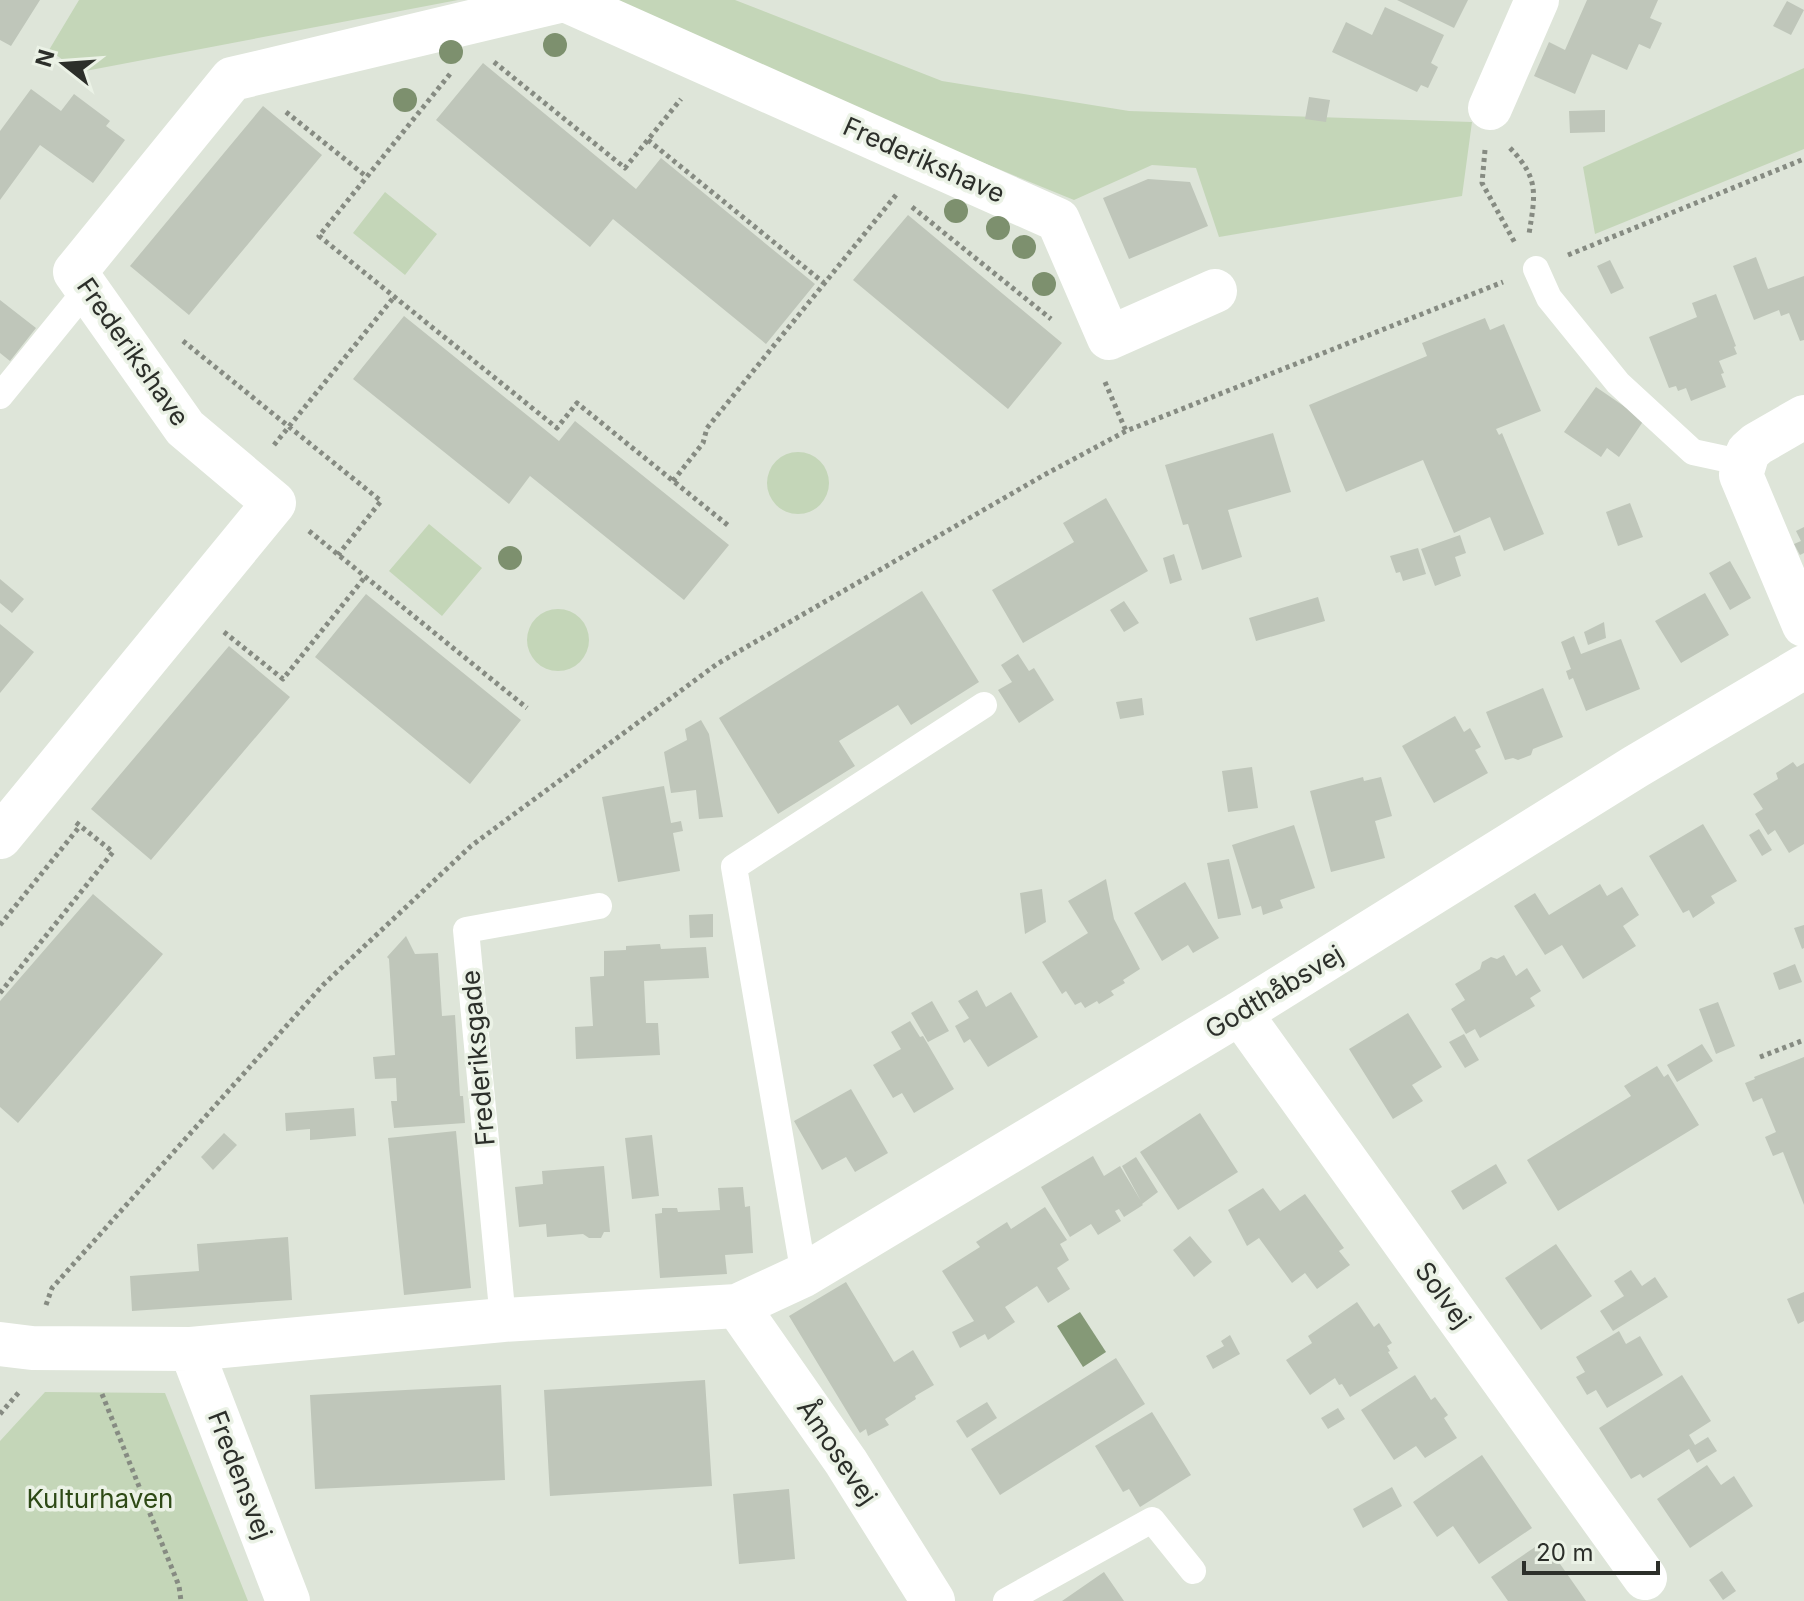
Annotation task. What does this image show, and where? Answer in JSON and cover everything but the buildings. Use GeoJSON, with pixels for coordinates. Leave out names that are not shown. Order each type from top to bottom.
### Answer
{"type":"FeatureCollection","features":[{"type":"Feature","properties":{"kind":"street","name":"Frederikshave"},"geometry":{"type":"LineString","coordinates":[[260,491],[185,428],[75,272],[232,79],[462,36],[564,0],[1058,220],[1100,316]]}},
{"type":"Feature","properties":{"kind":"street"},"geometry":{"type":"LineString","coordinates":[[1492,129],[1537,0]]}},
{"type":"Feature","properties":{"kind":"street"},"geometry":{"type":"LineString","coordinates":[[1100,316],[1109,338],[1215,291]]}},
{"type":"Feature","properties":{"kind":"street"},"geometry":{"type":"LineString","coordinates":[[1804,417],[1748,452],[1741,475],[1804,625]]}},
{"type":"Feature","properties":{"kind":"street"},"geometry":{"type":"LineString","coordinates":[[0,837],[191,605],[260,491]]}},
{"type":"Feature","properties":{"kind":"street","name":"Godthåbsvej"},"geometry":{"type":"LineString","coordinates":[[737,1306],[804,1275],[1240,1013],[1635,767],[1804,667]]}},
{"type":"Feature","properties":{"kind":"street","name":"Solvej"},"geometry":{"type":"LineString","coordinates":[[1240,1013],[1645,1578]]}},
{"type":"Feature","properties":{"kind":"street"},"geometry":{"type":"LineString","coordinates":[[16,1346],[191,1349],[503,1320],[737,1306]]}},
{"type":"Feature","properties":{"kind":"street","name":"Åmosevej"},"geometry":{"type":"LineString","coordinates":[[737,1306],[846,1462],[933,1601]]}},
{"type":"Feature","properties":{"kind":"street","name":"Fredensvej"},"geometry":{"type":"LineString","coordinates":[[191,1349],[288,1601]]}},
{"type":"Feature","properties":{"kind":"lane"},"geometry":{"type":"LineString","coordinates":[[1536,269],[1549,298],[1618,383],[1693,452],[1744,463]]}},
{"type":"Feature","properties":{"kind":"lane"},"geometry":{"type":"LineString","coordinates":[[0,396],[87,289]]}},
{"type":"Feature","properties":{"kind":"lane"},"geometry":{"type":"LineString","coordinates":[[804,1275],[734,867],[984,705]]}},
{"type":"Feature","properties":{"kind":"lane","name":"Frederiksgade"},"geometry":{"type":"LineString","coordinates":[[503,1320],[466,930],[599,906]]}},
{"type":"Feature","properties":{"kind":"lane"},"geometry":{"type":"LineString","coordinates":[[1006,1601],[1152,1520],[1193,1571]]}},
{"type":"Feature","properties":{"kind":"path"},"geometry":{"type":"LineString","coordinates":[[709,64],[625,168],[462,36],[367,177],[319,236],[557,428],[577,403],[730,527]]}},
{"type":"Feature","properties":{"kind":"path"},"geometry":{"type":"LineString","coordinates":[[262,71],[270,99],[367,177]]}},
{"type":"Feature","properties":{"kind":"path"},"geometry":{"type":"LineString","coordinates":[[1492,129],[1529,170],[1534,204],[1528,240]]}},
{"type":"Feature","properties":{"kind":"path"},"geometry":{"type":"LineString","coordinates":[[1492,129],[1482,183],[1518,247]]}},
{"type":"Feature","properties":{"kind":"path"},"geometry":{"type":"LineString","coordinates":[[648,140],[824,283]]}},
{"type":"Feature","properties":{"kind":"path"},"geometry":{"type":"LineString","coordinates":[[16,1346],[52,1288],[323,985],[471,846],[717,664],[1126,431],[1804,159]]}},
{"type":"Feature","properties":{"kind":"path"},"geometry":{"type":"LineString","coordinates":[[673,481],[703,443],[707,428],[896,194],[1064,330],[1100,316]]}},
{"type":"Feature","properties":{"kind":"path"},"geometry":{"type":"LineString","coordinates":[[394,297],[289,427],[260,491],[527,708]]}},
{"type":"Feature","properties":{"kind":"path"},"geometry":{"type":"LineString","coordinates":[[181,340],[381,501],[338,555]]}},
{"type":"Feature","properties":{"kind":"path"},"geometry":{"type":"LineString","coordinates":[[191,605],[283,679],[365,577]]}},
{"type":"Feature","properties":{"kind":"path"},"geometry":{"type":"LineString","coordinates":[[0,993],[113,852],[70,817]]}},
{"type":"Feature","properties":{"kind":"path"},"geometry":{"type":"LineString","coordinates":[[0,925],[80,826]]}},
{"type":"Feature","properties":{"kind":"path"},"geometry":{"type":"LineString","coordinates":[[1760,1057],[1804,1040]]}},
{"type":"Feature","properties":{"kind":"path"},"geometry":{"type":"LineString","coordinates":[[83,1349],[179,1586],[181,1601]]}},
{"type":"Feature","properties":{"kind":"green space"},"geometry":{"type":"Polygon","coordinates":[[[79,0],[458,0],[80,72],[49,50],[79,0]]]}},
{"type":"Feature","properties":{"kind":"green space"},"geometry":{"type":"Polygon","coordinates":[[[588,0],[735,0],[942,81],[1129,111],[1472,122],[1462,196],[1219,237],[1196,168],[1152,165],[1074,200],[588,0]]]}},
{"type":"Feature","properties":{"kind":"green space"},"geometry":{"type":"Polygon","coordinates":[[[1804,68],[1804,149],[1595,234],[1583,167],[1804,68]]]}},
{"type":"Feature","properties":{"kind":"green space"},"geometry":{"type":"Polygon","coordinates":[[[385,192],[437,234],[405,275],[353,233],[385,192]]]}},
{"type":"Feature","properties":{"kind":"green space"},"geometry":{"type":"Polygon","coordinates":[[[798,452],[810,454],[820,461],[827,471],[827,495],[820,505],[810,512],[798,514],[786,512],[776,505],[769,495],[767,483],[769,471],[776,461],[786,454],[798,452]]]}},
{"type":"Feature","properties":{"kind":"green space"},"geometry":{"type":"Polygon","coordinates":[[[429,524],[482,568],[442,616],[389,571],[429,524]]]}},
{"type":"Feature","properties":{"kind":"green space"},"geometry":{"type":"Polygon","coordinates":[[[558,609],[580,618],[589,640],[580,662],[558,671],[536,662],[527,640],[536,618],[558,609]]]}},
{"type":"Feature","properties":{"kind":"green space","name":"Kulturhaven"},"geometry":{"type":"Polygon","coordinates":[[[45,1392],[165,1393],[248,1601],[0,1601],[0,1441],[45,1392]]]}},
{"type":"Feature","properties":{"kind":"shaded area"},"geometry":{"type":"Polygon","coordinates":[[[1080,1312],[1106,1352],[1083,1367],[1057,1326],[1080,1312]]]}}]}
